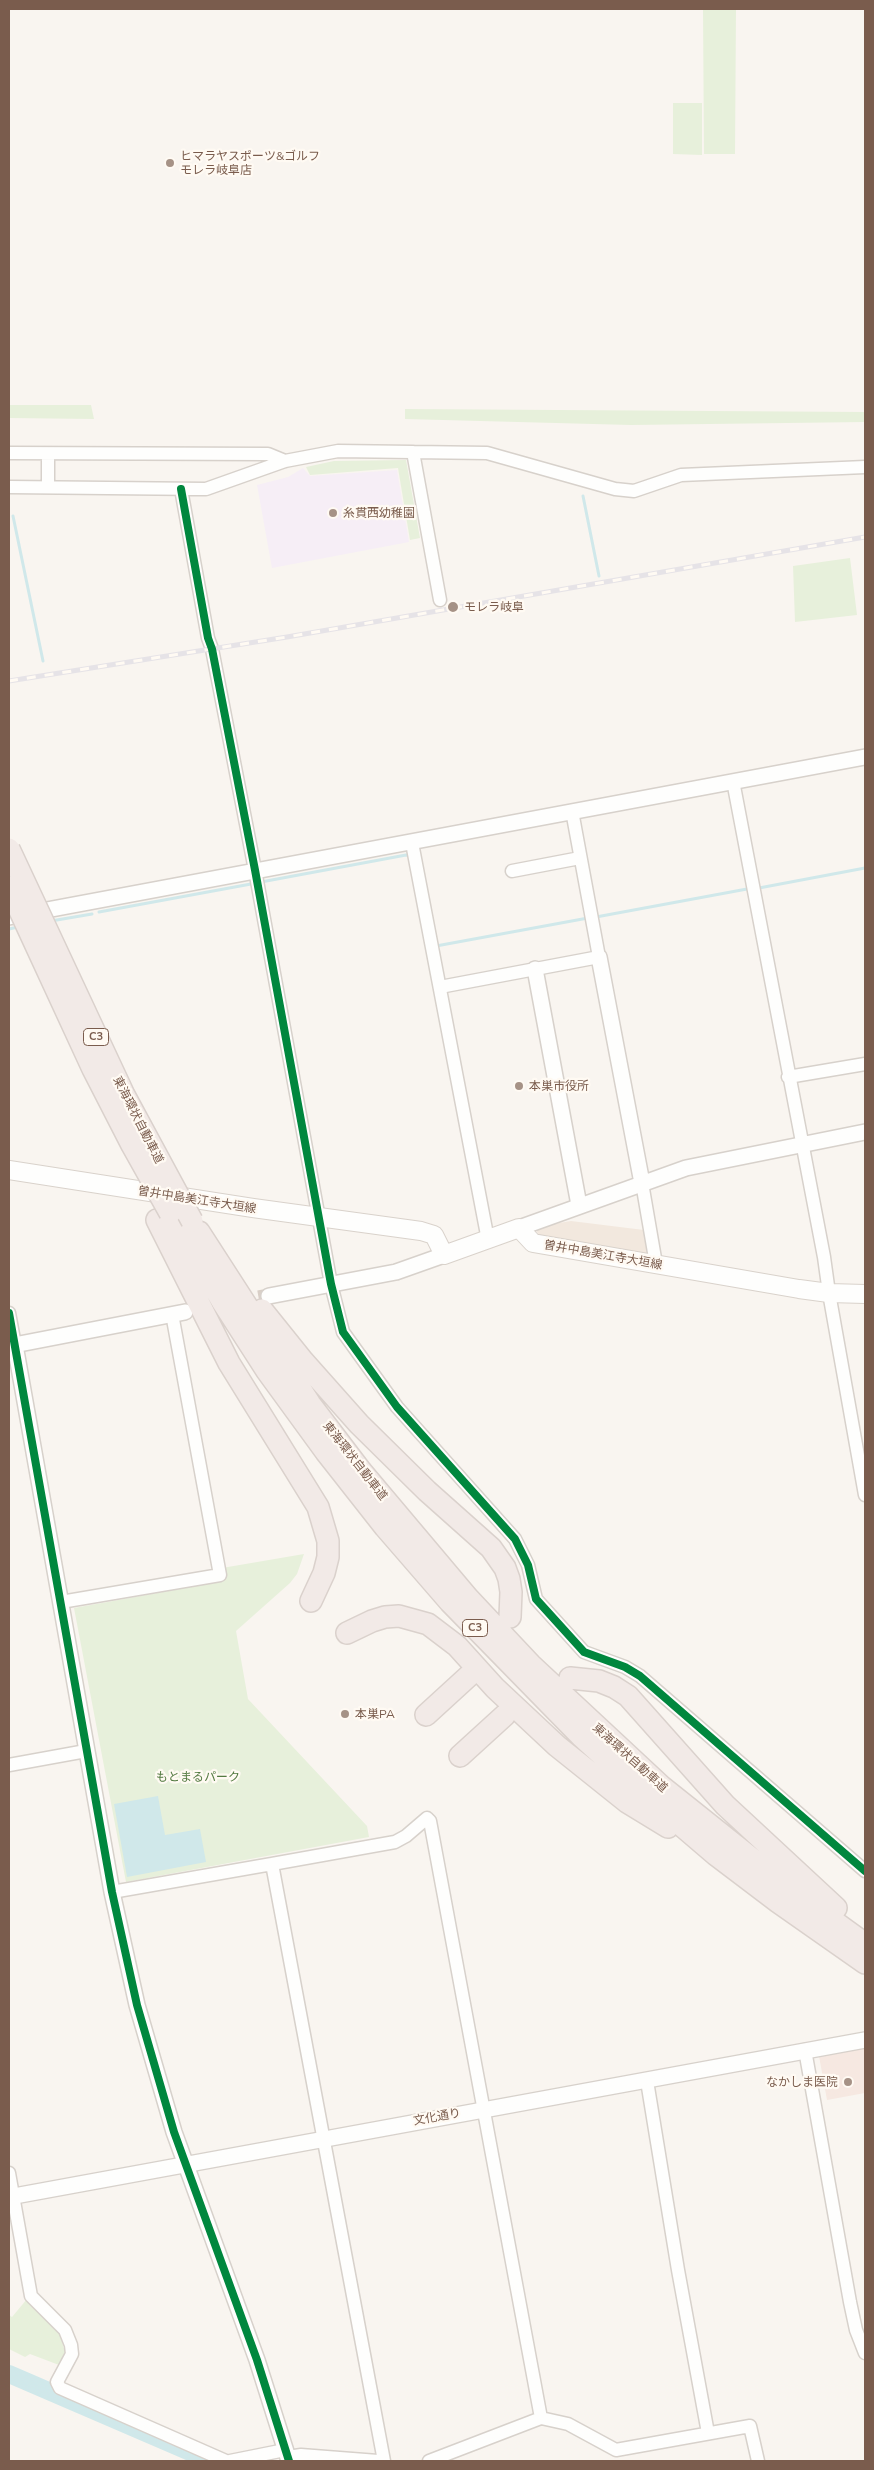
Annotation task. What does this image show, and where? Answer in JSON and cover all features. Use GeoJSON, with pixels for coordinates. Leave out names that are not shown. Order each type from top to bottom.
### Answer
{"type":"FeatureCollection","features":[{"type":"Feature","properties":{"kind":"highway","name":"東海環状自動車道"},"geometry":{"type":"LineString","coordinates":[[9,848],[124,1095],[192,1221],[259,1329],[310,1404],[362,1471],[468,1598],[531,1665],[662,1787],[789,1888],[865,1944]]}},
{"type":"Feature","properties":{"kind":"highway","name":"東海環状自動車道"},"geometry":{"type":"LineString","coordinates":[[9,887],[93,1069],[132,1145],[164,1216],[267,1371],[326,1452],[385,1526],[450,1602],[580,1736],[716,1855],[778,1902],[865,1963]]}},
{"type":"Feature","properties":{"kind":"highway"},"geometry":{"type":"LineString","coordinates":[[164,1216],[229,1363],[318,1507],[328,1541],[328,1557],[324,1573],[311,1601]]}},
{"type":"Feature","properties":{"kind":"highway"},"geometry":{"type":"LineString","coordinates":[[192,1221],[329,1392],[404,1469],[491,1548],[505,1568],[509,1579],[512,1592],[510,1616]]}},
{"type":"Feature","properties":{"kind":"highway"},"geometry":{"type":"LineString","coordinates":[[347,1634],[372,1621],[385,1617],[399,1616],[428,1624],[457,1646],[523,1716],[590,1774],[626,1802],[716,1855]]}},
{"type":"Feature","properties":{"kind":"highway"},"geometry":{"type":"LineString","coordinates":[[426,1715],[473,1672]]}},
{"type":"Feature","properties":{"kind":"highway"},"geometry":{"type":"LineString","coordinates":[[570,1678],[599,1681],[614,1686],[628,1696],[687,1764],[751,1831],[865,1934]]}},
{"type":"Feature","properties":{"kind":"highway"},"geometry":{"type":"LineString","coordinates":[[460,1756],[506,1715]]}},
{"type":"Feature","properties":{"kind":"main road","name":"曽井中島美江寺大垣線"},"geometry":{"type":"LineString","coordinates":[[9,1170],[119,1188],[421,1231],[434,1235],[444,1256]]}},
{"type":"Feature","properties":{"kind":"main road","name":"曽井中島美江寺大垣線"},"geometry":{"type":"LineString","coordinates":[[519,1228],[526,1238],[533,1243],[829,1293],[865,1294]]}},
{"type":"Feature","properties":{"kind":"main road"},"geometry":{"type":"LineString","coordinates":[[444,1256],[519,1228]]}},
{"type":"Feature","properties":{"kind":"street"},"geometry":{"type":"LineString","coordinates":[[9,487],[206,489],[285,461],[338,450],[487,454],[615,490],[634,492],[681,475],[865,466]]}},
{"type":"Feature","properties":{"kind":"street"},"geometry":{"type":"LineString","coordinates":[[413,452],[440,600]]}},
{"type":"Feature","properties":{"kind":"street"},"geometry":{"type":"LineString","coordinates":[[9,453],[268,454],[285,461]]}},
{"type":"Feature","properties":{"kind":"street"},"geometry":{"type":"LineString","coordinates":[[48,454],[48,486]]}},
{"type":"Feature","properties":{"kind":"street"},"geometry":{"type":"LineString","coordinates":[[182,489],[208,638],[212,649],[331,1284],[343,1332],[397,1407],[515,1539],[528,1565],[536,1599],[584,1652],[625,1667],[640,1676],[865,1871]]}},
{"type":"Feature","properties":{"kind":"street"},"geometry":{"type":"LineString","coordinates":[[9,917],[865,757]]}},
{"type":"Feature","properties":{"kind":"street"},"geometry":{"type":"LineString","coordinates":[[733,781],[788,1077],[824,1257],[865,1495]]}},
{"type":"Feature","properties":{"kind":"street"},"geometry":{"type":"LineString","coordinates":[[572,811],[656,1264]]}},
{"type":"Feature","properties":{"kind":"street"},"geometry":{"type":"LineString","coordinates":[[412,843],[488,1240]]}},
{"type":"Feature","properties":{"kind":"street"},"geometry":{"type":"LineString","coordinates":[[512,871],[580,858]]}},
{"type":"Feature","properties":{"kind":"street"},"geometry":{"type":"LineString","coordinates":[[440,987],[599,957]]}},
{"type":"Feature","properties":{"kind":"street"},"geometry":{"type":"LineString","coordinates":[[535,969],[579,1205]]}},
{"type":"Feature","properties":{"kind":"street"},"geometry":{"type":"LineString","coordinates":[[788,1077],[865,1064]]}},
{"type":"Feature","properties":{"kind":"street"},"geometry":{"type":"LineString","coordinates":[[519,1228],[642,1183],[712,1162],[865,1132]]}},
{"type":"Feature","properties":{"kind":"street"},"geometry":{"type":"LineString","coordinates":[[269,1296],[396,1272],[444,1256]]}},
{"type":"Feature","properties":{"kind":"street"},"geometry":{"type":"LineString","coordinates":[[9,1313],[12,1346],[61,1602],[112,1892],[137,2005],[185,2165],[256,2360],[287,2456]]}},
{"type":"Feature","properties":{"kind":"street"},"geometry":{"type":"LineString","coordinates":[[12,1346],[179,1313],[220,1574],[61,1602]]}},
{"type":"Feature","properties":{"kind":"street"},"geometry":{"type":"LineString","coordinates":[[9,1766],[86,1751]]}},
{"type":"Feature","properties":{"kind":"street"},"geometry":{"type":"LineString","coordinates":[[112,1892],[395,1842],[406,1836],[427,1818],[430,1822],[541,2418]]}},
{"type":"Feature","properties":{"kind":"street"},"geometry":{"type":"LineString","coordinates":[[272,1864],[384,2461]]}},
{"type":"Feature","properties":{"kind":"street","name":"文化通り"},"geometry":{"type":"LineString","coordinates":[[12,2196],[865,2040]]}},
{"type":"Feature","properties":{"kind":"street"},"geometry":{"type":"LineString","coordinates":[[804,2050],[850,2302],[856,2330],[865,2353]]}},
{"type":"Feature","properties":{"kind":"street"},"geometry":{"type":"LineString","coordinates":[[647,2080],[708,2433]]}},
{"type":"Feature","properties":{"kind":"street"},"geometry":{"type":"LineString","coordinates":[[9,2173],[31,2296],[64,2330],[71,2345],[72,2354],[57,2382],[60,2388],[228,2461],[301,2454],[378,2461]]}},
{"type":"Feature","properties":{"kind":"street"},"geometry":{"type":"LineString","coordinates":[[429,2461],[541,2418],[568,2424],[616,2450],[750,2426],[758,2461]]}},
{"type":"Feature","properties":{"kind":"shaded area","name":"糸貫西幼稚園"},"geometry":{"type":"Polygon","coordinates":[[[303,468],[310,476],[397,470],[409,542],[272,568],[257,485],[288,477],[303,468]]]}},
{"type":"Feature","properties":{"kind":"shaded area"},"geometry":{"type":"Polygon","coordinates":[[[571,1221],[644,1230],[651,1258],[539,1237],[535,1227],[571,1221]]]}},
{"type":"Feature","properties":{"kind":"shaded area"},"geometry":{"type":"Polygon","coordinates":[[[865,2047],[865,2093],[827,2100],[819,2056],[865,2047]]]}},
{"type":"Feature","properties":{"kind":"green space"},"geometry":{"type":"Polygon","coordinates":[[[703,9],[736,9],[735,154],[704,154],[703,9]]]}},
{"type":"Feature","properties":{"kind":"green space"},"geometry":{"type":"Polygon","coordinates":[[[673,103],[702,103],[702,155],[673,154],[673,103]]]}},
{"type":"Feature","properties":{"kind":"green space"},"geometry":{"type":"Polygon","coordinates":[[[9,405],[91,405],[94,419],[9,418],[9,405]]]}},
{"type":"Feature","properties":{"kind":"green space"},"geometry":{"type":"Polygon","coordinates":[[[405,409],[865,412],[865,422],[631,425],[405,419],[405,409]]]}},
{"type":"Feature","properties":{"kind":"green space"},"geometry":{"type":"Polygon","coordinates":[[[406,460],[420,538],[410,540],[398,468],[310,475],[306,467],[334,461],[406,460]]]}},
{"type":"Feature","properties":{"kind":"green space"},"geometry":{"type":"Polygon","coordinates":[[[850,558],[857,615],[795,622],[793,566],[850,558]]]}},
{"type":"Feature","properties":{"kind":"green space","name":"もとまるパーク"},"geometry":{"type":"Polygon","coordinates":[[[304,1554],[297,1574],[290,1583],[236,1631],[248,1699],[367,1826],[369,1837],[126,1882],[74,1608],[224,1581],[222,1568],[304,1554]]]}},
{"type":"Feature","properties":{"kind":"green space"},"geometry":{"type":"Polygon","coordinates":[[[27,2299],[59,2332],[65,2352],[59,2365],[30,2354],[25,2357],[9,2349],[9,2315],[12,2317],[27,2299]]]}},
{"type":"Feature","properties":{"kind":"water"},"geometry":{"type":"Polygon","coordinates":[[[158,1796],[165,1835],[200,1829],[206,1862],[127,1877],[114,1804],[158,1796]]]}},
{"type":"Feature","properties":{"kind":"waterway"},"geometry":{"type":"LineString","coordinates":[[583,496],[599,576]]}},
{"type":"Feature","properties":{"kind":"waterway"},"geometry":{"type":"LineString","coordinates":[[13,516],[43,661]]}},
{"type":"Feature","properties":{"kind":"waterway"},"geometry":{"type":"LineString","coordinates":[[261,882],[406,855],[410,856]]}},
{"type":"Feature","properties":{"kind":"waterway"},"geometry":{"type":"LineString","coordinates":[[759,888],[865,868]]}},
{"type":"Feature","properties":{"kind":"waterway"},"geometry":{"type":"LineString","coordinates":[[99,912],[251,884]]}},
{"type":"Feature","properties":{"kind":"waterway"},"geometry":{"type":"LineString","coordinates":[[596,917],[747,889]]}},
{"type":"Feature","properties":{"kind":"waterway"},"geometry":{"type":"LineString","coordinates":[[51,921],[92,914]]}},
{"type":"Feature","properties":{"kind":"waterway"},"geometry":{"type":"LineString","coordinates":[[436,946],[588,918]]}},
{"type":"Feature","properties":{"kind":"waterway"},"geometry":{"type":"LineString","coordinates":[[9,929],[18,927]]}},
{"type":"Feature","properties":{"kind":"waterway"},"geometry":{"type":"LineString","coordinates":[[9,2374],[211,2461]]}},
{"type":"Feature","properties":{"kind":"tunnel"},"geometry":{"type":"LineString","coordinates":[[236,1302],[269,1296]]}},
{"type":"Feature","properties":{"kind":"railway"},"geometry":{"type":"LineString","coordinates":[[9,681],[287,637],[865,537]]}},
{"type":"Feature","properties":{"kind":"cycle path"},"geometry":{"type":"LineString","coordinates":[[181,489],[208,638],[212,649],[255,870],[331,1284],[343,1332],[397,1407],[515,1539],[528,1565],[536,1599],[584,1652],[625,1667],[640,1676],[865,1871]]}},
{"type":"Feature","properties":{"kind":"cycle path"},"geometry":{"type":"LineString","coordinates":[[9,1313],[112,1892],[137,2005],[174,2132],[257,2360],[289,2461]]}},
{"type":"Feature","properties":{"kind":"place","name":"ヒマラヤスポーツ&ゴルフ モレラ岐阜店"},"geometry":{"type":"Point","coordinates":[170,163]}},
{"type":"Feature","properties":{"kind":"place","name":"糸貫西幼稚園"},"geometry":{"type":"Point","coordinates":[333,513]}},
{"type":"Feature","properties":{"kind":"place","name":"モレラ岐阜"},"geometry":{"type":"Point","coordinates":[453,607]}},
{"type":"Feature","properties":{"kind":"place","name":"本巣市役所"},"geometry":{"type":"Point","coordinates":[519,1086]}},
{"type":"Feature","properties":{"kind":"place","name":"本巣PA"},"geometry":{"type":"Point","coordinates":[345,1714]}},
{"type":"Feature","properties":{"kind":"place","name":"なかしま医院"},"geometry":{"type":"Point","coordinates":[848,2082]}}]}
